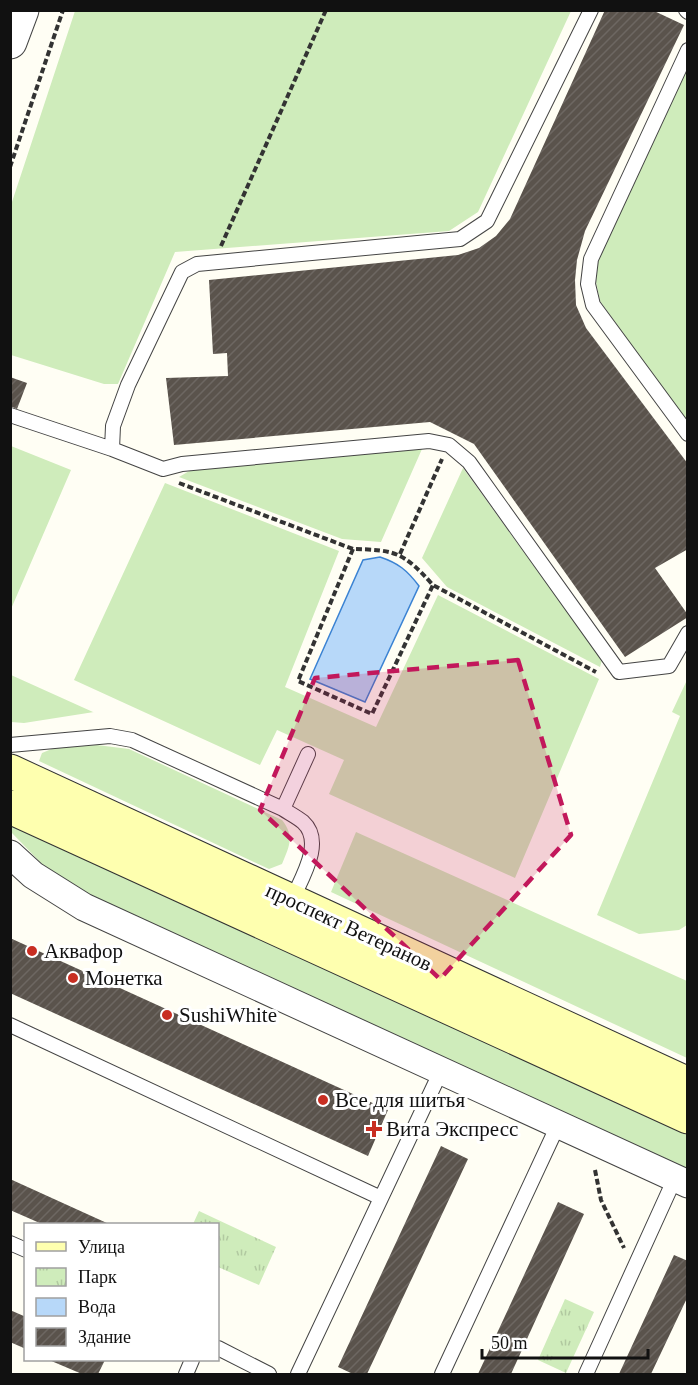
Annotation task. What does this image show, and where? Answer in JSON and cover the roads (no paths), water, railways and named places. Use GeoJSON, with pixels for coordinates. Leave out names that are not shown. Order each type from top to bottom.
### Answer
{"type":"FeatureCollection","features":[{"type":"Feature","properties":{"kind":"main road","name":"проспект Ветеранов"},"geometry":{"type":"LineString","coordinates":[[10,771],[687,1084]]}},
{"type":"Feature","properties":{"kind":"main road","name":"проспект Ветеранов"},"geometry":{"type":"LineString","coordinates":[[10,807],[687,1117]]}},
{"type":"Feature","properties":{"kind":"street"},"geometry":{"type":"LineString","coordinates":[[10,42],[22,10]]}},
{"type":"Feature","properties":{"kind":"street"},"geometry":{"type":"LineString","coordinates":[[10,854],[33,876],[84,907],[681,1181]]}},
{"type":"Feature","properties":{"kind":"lane"},"geometry":{"type":"LineString","coordinates":[[112,449],[113,426],[128,385],[182,272],[197,264],[460,239],[487,221],[591,10]]}},
{"type":"Feature","properties":{"kind":"lane"},"geometry":{"type":"LineString","coordinates":[[687,50],[591,259],[588,284],[593,305],[687,434]]}},
{"type":"Feature","properties":{"kind":"lane"},"geometry":{"type":"LineString","coordinates":[[10,415],[163,468],[183,464],[429,441],[449,445],[469,462],[619,672],[669,666],[687,633]]}},
{"type":"Feature","properties":{"kind":"lane"},"geometry":{"type":"LineString","coordinates":[[10,745],[110,736],[132,740],[283,809],[304,823],[312,836],[312,852],[292,900]]}},
{"type":"Feature","properties":{"kind":"lane"},"geometry":{"type":"LineString","coordinates":[[283,809],[308,754]]}},
{"type":"Feature","properties":{"kind":"lane"},"geometry":{"type":"LineString","coordinates":[[10,1025],[381,1198]]}},
{"type":"Feature","properties":{"kind":"lane"},"geometry":{"type":"LineString","coordinates":[[298,1374],[441,1071]]}},
{"type":"Feature","properties":{"kind":"lane"},"geometry":{"type":"LineString","coordinates":[[442,1374],[558,1125]]}},
{"type":"Feature","properties":{"kind":"lane"},"geometry":{"type":"LineString","coordinates":[[586,1374],[635,1267],[681,1181]]}},
{"type":"Feature","properties":{"kind":"lane"},"geometry":{"type":"LineString","coordinates":[[10,1243],[24,1249]]}},
{"type":"Feature","properties":{"kind":"lane"},"geometry":{"type":"LineString","coordinates":[[219,1349],[269,1374]]}},
{"type":"Feature","properties":{"kind":"water"},"geometry":{"type":"Polygon","coordinates":[[[380,557],[402,568],[419,586],[365,702],[310,679],[363,560],[380,557]]]}},
{"type":"Feature","properties":{"kind":"place","name":"Аквафор"},"geometry":{"type":"Point","coordinates":[32,951]}},
{"type":"Feature","properties":{"kind":"place","name":"Монетка"},"geometry":{"type":"Point","coordinates":[73,978]}},
{"type":"Feature","properties":{"kind":"place","name":"SushiWhite"},"geometry":{"type":"Point","coordinates":[167,1015]}},
{"type":"Feature","properties":{"kind":"place","name":"Все для шитья"},"geometry":{"type":"Point","coordinates":[323,1100]}},
{"type":"Feature","properties":{"kind":"place","name":"Вита Экспресс"},"geometry":{"type":"Point","coordinates":[374,1129]}}]}
